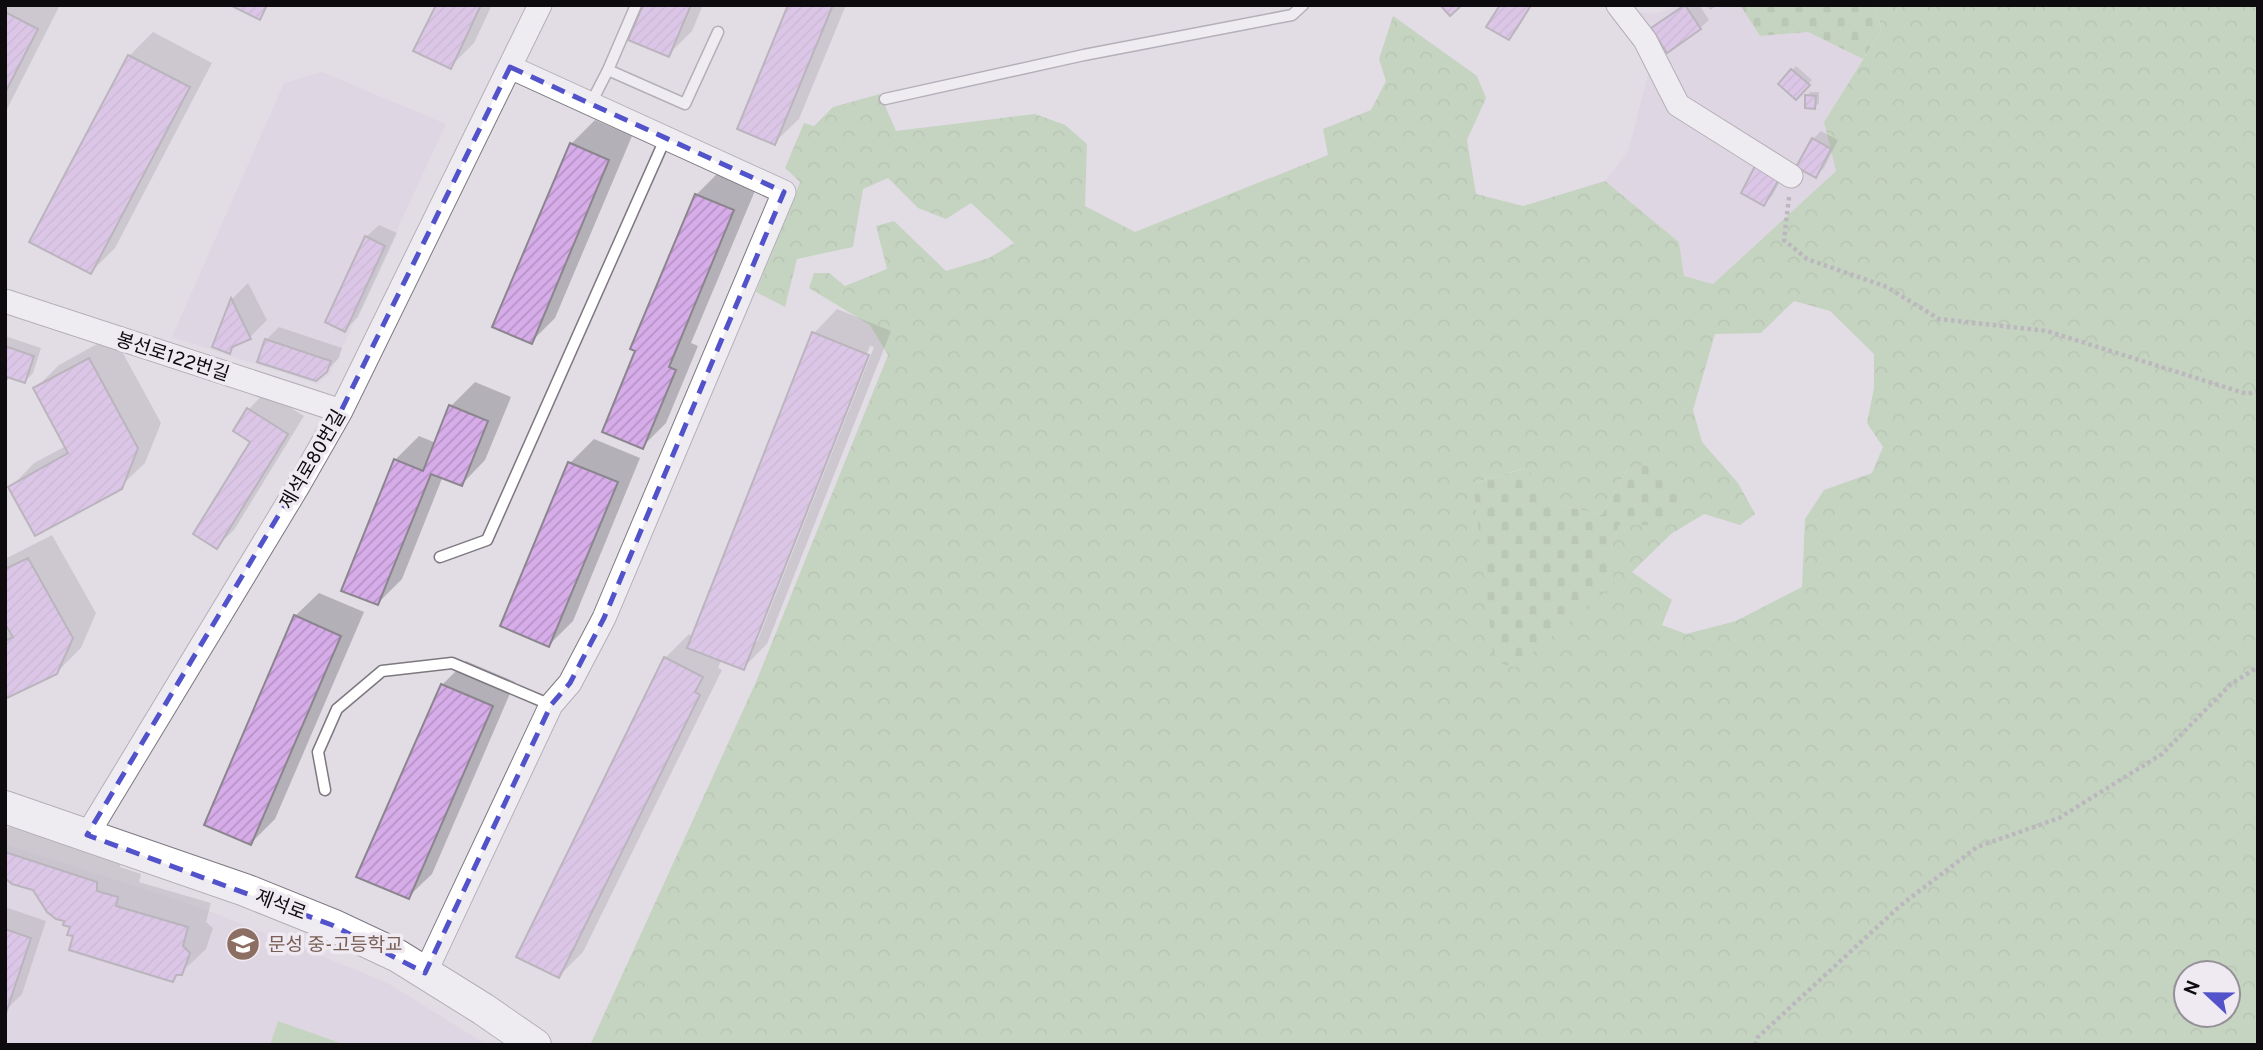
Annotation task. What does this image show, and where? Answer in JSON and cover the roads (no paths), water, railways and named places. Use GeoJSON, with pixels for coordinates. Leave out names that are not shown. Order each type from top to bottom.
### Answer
{"type":"FeatureCollection","features":[{"type":"Feature","properties":{"kind":"street","name":"제석로80번길"},"geometry":{"type":"LineString","coordinates":[[87,835],[341,411],[540,5]]}},
{"type":"Feature","properties":{"kind":"street"},"geometry":{"type":"LineString","coordinates":[[1618,5],[1645,40],[1678,105],[1791,176]]}},
{"type":"Feature","properties":{"kind":"street"},"geometry":{"type":"LineString","coordinates":[[425,973],[551,705],[570,683],[604,618],[784,192],[510,67]]}},
{"type":"Feature","properties":{"kind":"street","name":"봉선로122번길"},"geometry":{"type":"LineString","coordinates":[[5,301],[341,411]]}},
{"type":"Feature","properties":{"kind":"street","name":"제석로"},"geometry":{"type":"LineString","coordinates":[[5,807],[245,890],[323,921],[398,956],[536,1045]]}},
{"type":"Feature","properties":{"kind":"lane"},"geometry":{"type":"LineString","coordinates":[[591,103],[636,5]]}},
{"type":"Feature","properties":{"kind":"lane"},"geometry":{"type":"LineString","coordinates":[[885,99],[1084,55],[1292,15],[1303,5]]}},
{"type":"Feature","properties":{"kind":"lane"},"geometry":{"type":"LineString","coordinates":[[608,70],[685,104],[718,32]]}},
{"type":"Feature","properties":{"kind":"lane"},"geometry":{"type":"LineString","coordinates":[[440,557],[487,540],[666,137]]}},
{"type":"Feature","properties":{"kind":"lane"},"geometry":{"type":"LineString","coordinates":[[326,790],[318,752],[337,709],[382,671],[452,663],[551,705]]}},
{"type":"Feature","properties":{"kind":"place","name":"문성 중-고등학교"},"geometry":{"type":"Point","coordinates":[243,944]}}]}
